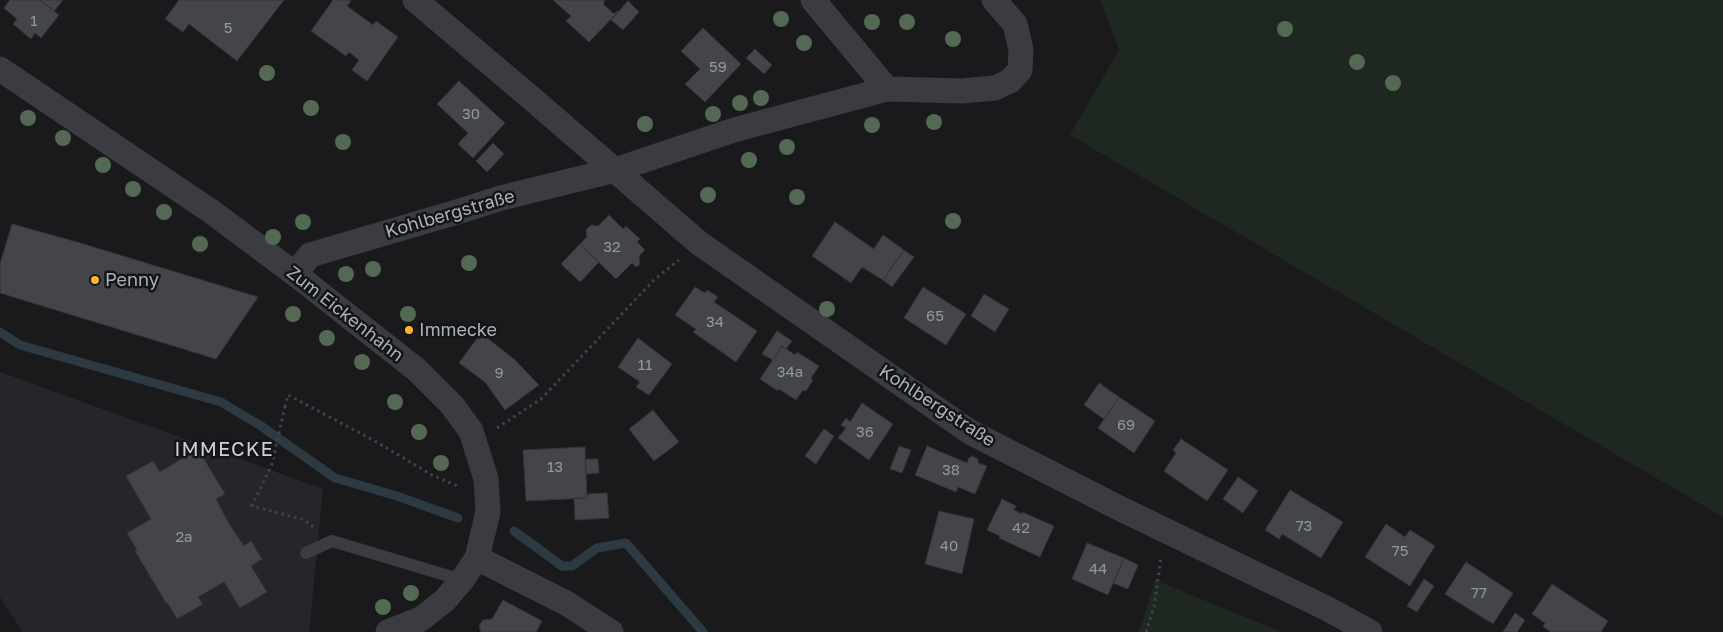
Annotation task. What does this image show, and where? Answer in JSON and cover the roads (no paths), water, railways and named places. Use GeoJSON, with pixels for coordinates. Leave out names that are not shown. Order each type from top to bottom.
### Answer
{"type":"FeatureCollection","features":[{"type":"Feature","properties":{"kind":"street","name":"Kohlbergstraße"},"geometry":{"type":"LineString","coordinates":[[415,0],[699,243],[970,432],[1119,508],[1326,608],[1370,632]]}},
{"type":"Feature","properties":{"kind":"street"},"geometry":{"type":"LineString","coordinates":[[813,0],[887,89]]}},
{"type":"Feature","properties":{"kind":"street","name":"Kohlbergstraße"},"geometry":{"type":"LineString","coordinates":[[295,274],[310,255],[501,198],[615,170],[734,130],[887,89],[962,91],[995,88],[1010,81],[1020,70],[1021,50],[1015,24],[994,0]]}},
{"type":"Feature","properties":{"kind":"street","name":"Zum Eickenhahn"},"geometry":{"type":"LineString","coordinates":[[0,69],[212,212],[295,274],[417,370],[452,405],[471,430],[486,479],[488,512],[477,558],[445,600],[421,618],[388,632]]}},
{"type":"Feature","properties":{"kind":"street"},"geometry":{"type":"LineString","coordinates":[[477,558],[566,603],[611,632]]}},
{"type":"Feature","properties":{"kind":"lane"},"geometry":{"type":"LineString","coordinates":[[306,553],[332,541],[462,580]]}},
{"type":"Feature","properties":{"kind":"waterway","name":"Immecke"},"geometry":{"type":"LineString","coordinates":[[0,332],[20,345],[221,402],[261,426],[335,478],[397,496],[458,518]]}},
{"type":"Feature","properties":{"kind":"waterway","name":"Immecke"},"geometry":{"type":"LineString","coordinates":[[514,531],[562,566],[572,566],[597,548],[626,543],[703,632]]}},
{"type":"Feature","properties":{"kind":"place","name":"Penny"},"geometry":{"type":"Point","coordinates":[95,280]}},
{"type":"Feature","properties":{"kind":"place","name":"Immecke"},"geometry":{"type":"Point","coordinates":[409,330]}},
{"type":"Feature","properties":{"kind":"district","name":"IMMECKE"},"geometry":{"type":"Point","coordinates":[224,450]}}]}
